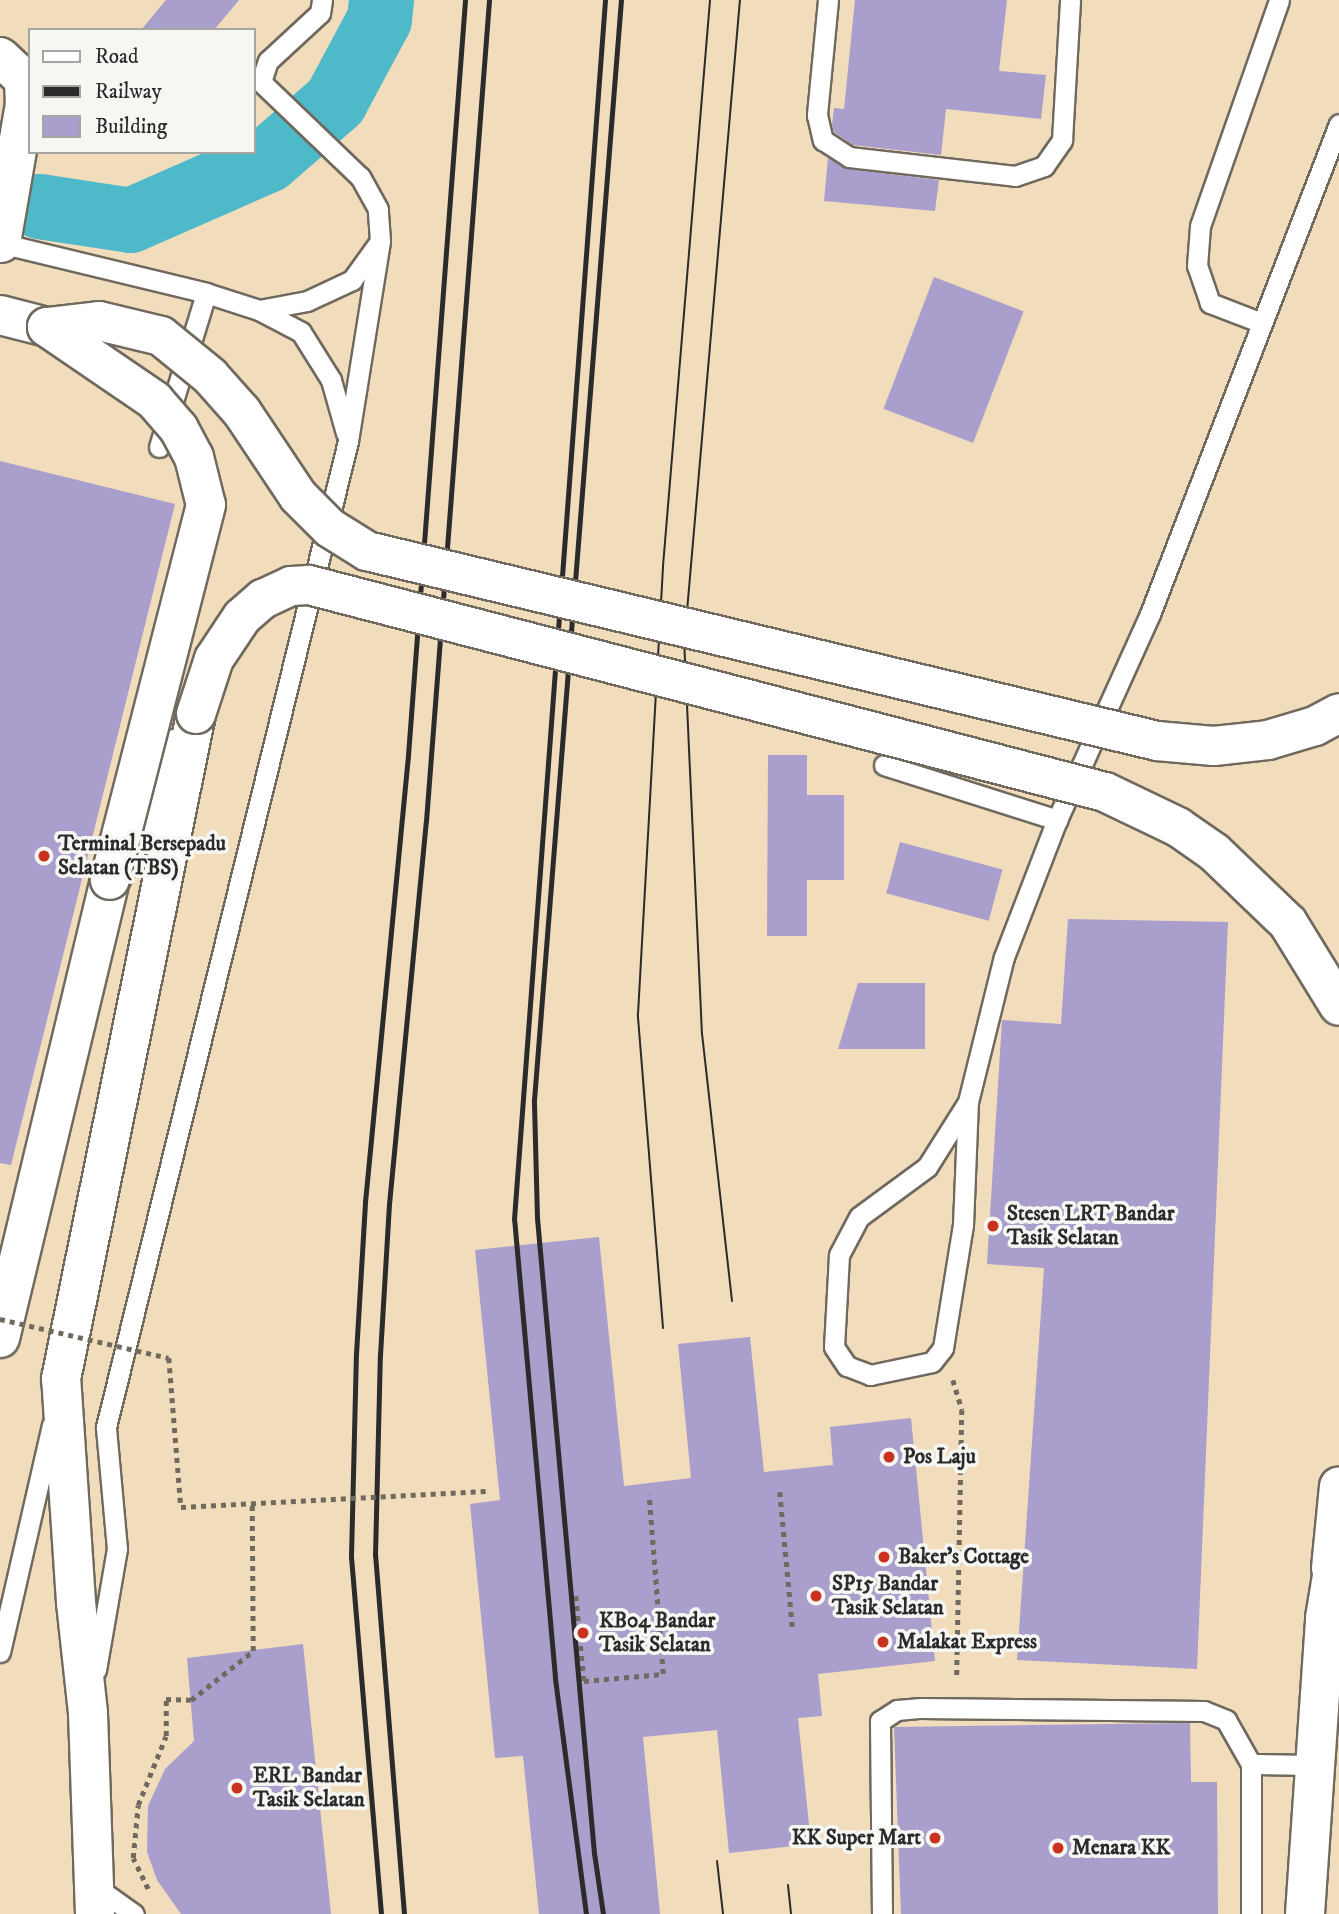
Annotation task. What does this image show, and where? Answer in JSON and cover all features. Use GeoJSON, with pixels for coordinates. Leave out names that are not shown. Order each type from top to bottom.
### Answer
{"type":"FeatureCollection","features":[{"type":"Feature","properties":{"kind":"main road"},"geometry":{"type":"LineString","coordinates":[[0,57],[24,79],[25,104],[1,243]]}},
{"type":"Feature","properties":{"kind":"main road"},"geometry":{"type":"LineString","coordinates":[[0,315],[47,327],[155,400],[179,429],[194,457],[206,505],[110,880],[0,1338]]}},
{"type":"Feature","properties":{"kind":"main road"},"geometry":{"type":"LineString","coordinates":[[47,327],[99,321],[161,336],[210,376],[242,412],[298,496],[330,528],[367,551],[1157,741],[1214,746],[1268,740],[1315,726],[1339,713]]}},
{"type":"Feature","properties":{"kind":"main road"},"geometry":{"type":"LineString","coordinates":[[94,1899],[88,1713],[61,1379],[196,714],[214,659],[242,617],[264,599],[291,586],[309,584],[1104,792],[1178,827],[1214,852],[1288,923],[1339,1006]]}},
{"type":"Feature","properties":{"kind":"main road"},"geometry":{"type":"LineString","coordinates":[[110,880],[196,714]]}},
{"type":"Feature","properties":{"kind":"main road"},"geometry":{"type":"LineString","coordinates":[[1305,1914],[1325,1619],[1339,1486]]}},
{"type":"Feature","properties":{"kind":"main road"},"geometry":{"type":"LineString","coordinates":[[1325,1619],[1339,1533]]}},
{"type":"Feature","properties":{"kind":"lane"},"geometry":{"type":"LineString","coordinates":[[88,1713],[117,1549],[106,1427],[348,441],[380,241],[378,209],[360,177],[261,82],[268,61],[320,13],[322,0]]}},
{"type":"Feature","properties":{"kind":"lane"},"geometry":{"type":"LineString","coordinates":[[828,0],[817,115],[823,140],[849,157],[1015,176],[1044,166],[1062,140],[1070,0]]}},
{"type":"Feature","properties":{"kind":"lane"},"geometry":{"type":"LineString","coordinates":[[1262,323],[1210,303],[1197,266],[1200,226],[1279,0]]}},
{"type":"Feature","properties":{"kind":"lane"},"geometry":{"type":"LineString","coordinates":[[968,1102],[927,1167],[859,1217],[839,1255],[834,1347],[847,1366],[870,1375],[932,1362],[943,1348],[963,1225],[968,1102],[1003,957],[1057,820],[1150,614],[1339,124]]}},
{"type":"Feature","properties":{"kind":"lane"},"geometry":{"type":"LineString","coordinates":[[259,310],[307,301],[352,279],[380,241]]}},
{"type":"Feature","properties":{"kind":"lane"},"geometry":{"type":"LineString","coordinates":[[1,243],[206,293],[259,310],[301,332],[331,380],[348,441]]}},
{"type":"Feature","properties":{"kind":"lane"},"geometry":{"type":"LineString","coordinates":[[159,447],[206,293]]}},
{"type":"Feature","properties":{"kind":"lane"},"geometry":{"type":"LineString","coordinates":[[884,765],[1057,820]]}},
{"type":"Feature","properties":{"kind":"lane"},"geometry":{"type":"LineString","coordinates":[[0,1652],[61,1379]]}},
{"type":"Feature","properties":{"kind":"lane"},"geometry":{"type":"LineString","coordinates":[[883,1914],[880,1721],[897,1710],[1204,1711],[1226,1720],[1251,1764],[1251,1914]]}},
{"type":"Feature","properties":{"kind":"lane"},"geometry":{"type":"LineString","coordinates":[[1251,1764],[1315,1765]]}},
{"type":"Feature","properties":{"kind":"lane"},"geometry":{"type":"LineString","coordinates":[[94,1899],[134,1914]]}},
{"type":"Feature","properties":{"kind":"path"},"geometry":{"type":"LineString","coordinates":[[0,1319],[169,1358],[181,1507],[491,1491]]}},
{"type":"Feature","properties":{"kind":"path"},"geometry":{"type":"LineString","coordinates":[[957,1679],[962,1410]]}},
{"type":"Feature","properties":{"kind":"path"},"geometry":{"type":"LineString","coordinates":[[780,1492],[793,1631]]}},
{"type":"Feature","properties":{"kind":"path"},"geometry":{"type":"LineString","coordinates":[[576,1595],[584,1681],[663,1674],[649,1495]]}},
{"type":"Feature","properties":{"kind":"path"},"geometry":{"type":"LineString","coordinates":[[151,1896],[133,1858],[138,1805],[166,1737],[166,1699],[191,1700],[253,1650],[251,1504]]}},
{"type":"Feature","properties":{"kind":"building"},"geometry":{"type":"Polygon","coordinates":[[[166,0],[239,0],[216,28],[143,28],[166,0]]]}},
{"type":"Feature","properties":{"kind":"building"},"geometry":{"type":"Polygon","coordinates":[[[855,0],[1007,0],[999,71],[1046,75],[1041,119],[946,109],[941,155],[853,145],[834,132],[832,125],[834,108],[844,109],[855,0]]]}},
{"type":"Feature","properties":{"kind":"building"},"geometry":{"type":"Polygon","coordinates":[[[828,158],[848,169],[939,180],[935,211],[824,201],[828,158]]]}},
{"type":"Feature","properties":{"kind":"building"},"geometry":{"type":"Polygon","coordinates":[[[934,277],[1024,311],[973,443],[883,409],[934,277]]]}},
{"type":"Feature","properties":{"kind":"building","name":"Terminal Bersepadu Selatan (TBS)"},"geometry":{"type":"Polygon","coordinates":[[[0,461],[175,504],[11,1165],[0,1163],[0,461]]]}},
{"type":"Feature","properties":{"kind":"building"},"geometry":{"type":"Polygon","coordinates":[[[768,755],[807,755],[807,795],[844,795],[844,880],[807,880],[807,936],[767,936],[768,755]]]}},
{"type":"Feature","properties":{"kind":"building"},"geometry":{"type":"Polygon","coordinates":[[[900,842],[1002,869],[989,921],[886,893],[900,842]]]}},
{"type":"Feature","properties":{"kind":"building"},"geometry":{"type":"Polygon","coordinates":[[[1068,919],[1228,922],[1197,1669],[1017,1660],[1044,1268],[987,1264],[1002,1020],[1061,1024],[1068,919]]]}},
{"type":"Feature","properties":{"kind":"building"},"geometry":{"type":"Polygon","coordinates":[[[858,983],[925,983],[925,1049],[838,1049],[858,983]]]}},
{"type":"Feature","properties":{"kind":"building"},"geometry":{"type":"Polygon","coordinates":[[[599,1237],[624,1486],[691,1478],[678,1344],[750,1337],[764,1472],[833,1465],[830,1427],[911,1418],[935,1661],[818,1674],[822,1716],[798,1718],[811,1844],[729,1853],[717,1730],[643,1737],[660,1914],[539,1914],[523,1756],[495,1758],[470,1504],[500,1500],[475,1250],[599,1237]]]}},
{"type":"Feature","properties":{"kind":"building","name":"ERL Bandar Tasik Selatan"},"geometry":{"type":"Polygon","coordinates":[[[303,1644],[331,1914],[181,1914],[157,1880],[147,1852],[148,1806],[165,1769],[194,1741],[187,1658],[303,1644]]]}},
{"type":"Feature","properties":{"kind":"building","name":"Menara KK"},"geometry":{"type":"Polygon","coordinates":[[[1190,1723],[1191,1782],[1217,1782],[1218,1914],[901,1914],[894,1727],[1190,1723]]]}},
{"type":"Feature","properties":{"kind":"waterway"},"geometry":{"type":"LineString","coordinates":[[39,206],[130,220],[267,160],[335,101],[379,19],[381,0]]}},
{"type":"Feature","properties":{"kind":"tram line"},"geometry":{"type":"LineString","coordinates":[[663,1328],[638,1014],[663,566],[710,0]]}},
{"type":"Feature","properties":{"kind":"tram line"},"geometry":{"type":"LineString","coordinates":[[732,1301],[702,1035],[684,646],[740,0]]}},
{"type":"Feature","properties":{"kind":"tram line"},"geometry":{"type":"LineString","coordinates":[[717,1861],[723,1914]]}},
{"type":"Feature","properties":{"kind":"tram line"},"geometry":{"type":"LineString","coordinates":[[788,1885],[791,1914]]}},
{"type":"Feature","properties":{"kind":"railway"},"geometry":{"type":"LineString","coordinates":[[381,1914],[351,1556],[356,1354],[365,1202],[408,755],[465,0]]}},
{"type":"Feature","properties":{"kind":"railway"},"geometry":{"type":"LineString","coordinates":[[404,1914],[375,1555],[380,1355],[389,1204],[426,821],[489,0]]}},
{"type":"Feature","properties":{"kind":"railway"},"geometry":{"type":"LineString","coordinates":[[586,1914],[555,1677],[514,1219],[605,0]]}},
{"type":"Feature","properties":{"kind":"railway"},"geometry":{"type":"LineString","coordinates":[[603,1914],[594,1853],[537,1218],[534,1100],[621,0]]}},
{"type":"Feature","properties":{"kind":"place","name":"Terminal Bersepadu Selatan (TBS)"},"geometry":{"type":"Point","coordinates":[44,856]}},
{"type":"Feature","properties":{"kind":"place","name":"Stesen LRT Bandar Tasik Selatan"},"geometry":{"type":"Point","coordinates":[993,1226]}},
{"type":"Feature","properties":{"kind":"place","name":"Pos Laju"},"geometry":{"type":"Point","coordinates":[889,1457]}},
{"type":"Feature","properties":{"kind":"place","name":"Baker's Cottage"},"geometry":{"type":"Point","coordinates":[884,1557]}},
{"type":"Feature","properties":{"kind":"place","name":"SP15 Bandar Tasik Selatan"},"geometry":{"type":"Point","coordinates":[816,1596]}},
{"type":"Feature","properties":{"kind":"place","name":"KB04 Bandar Tasik Selatan"},"geometry":{"type":"Point","coordinates":[583,1633]}},
{"type":"Feature","properties":{"kind":"place","name":"Malakat Express"},"geometry":{"type":"Point","coordinates":[883,1642]}},
{"type":"Feature","properties":{"kind":"place","name":"ERL Bandar Tasik Selatan"},"geometry":{"type":"Point","coordinates":[237,1788]}},
{"type":"Feature","properties":{"kind":"place","name":"KK Super Mart"},"geometry":{"type":"Point","coordinates":[935,1838]}},
{"type":"Feature","properties":{"kind":"place","name":"Menara KK"},"geometry":{"type":"Point","coordinates":[1058,1848]}}]}
